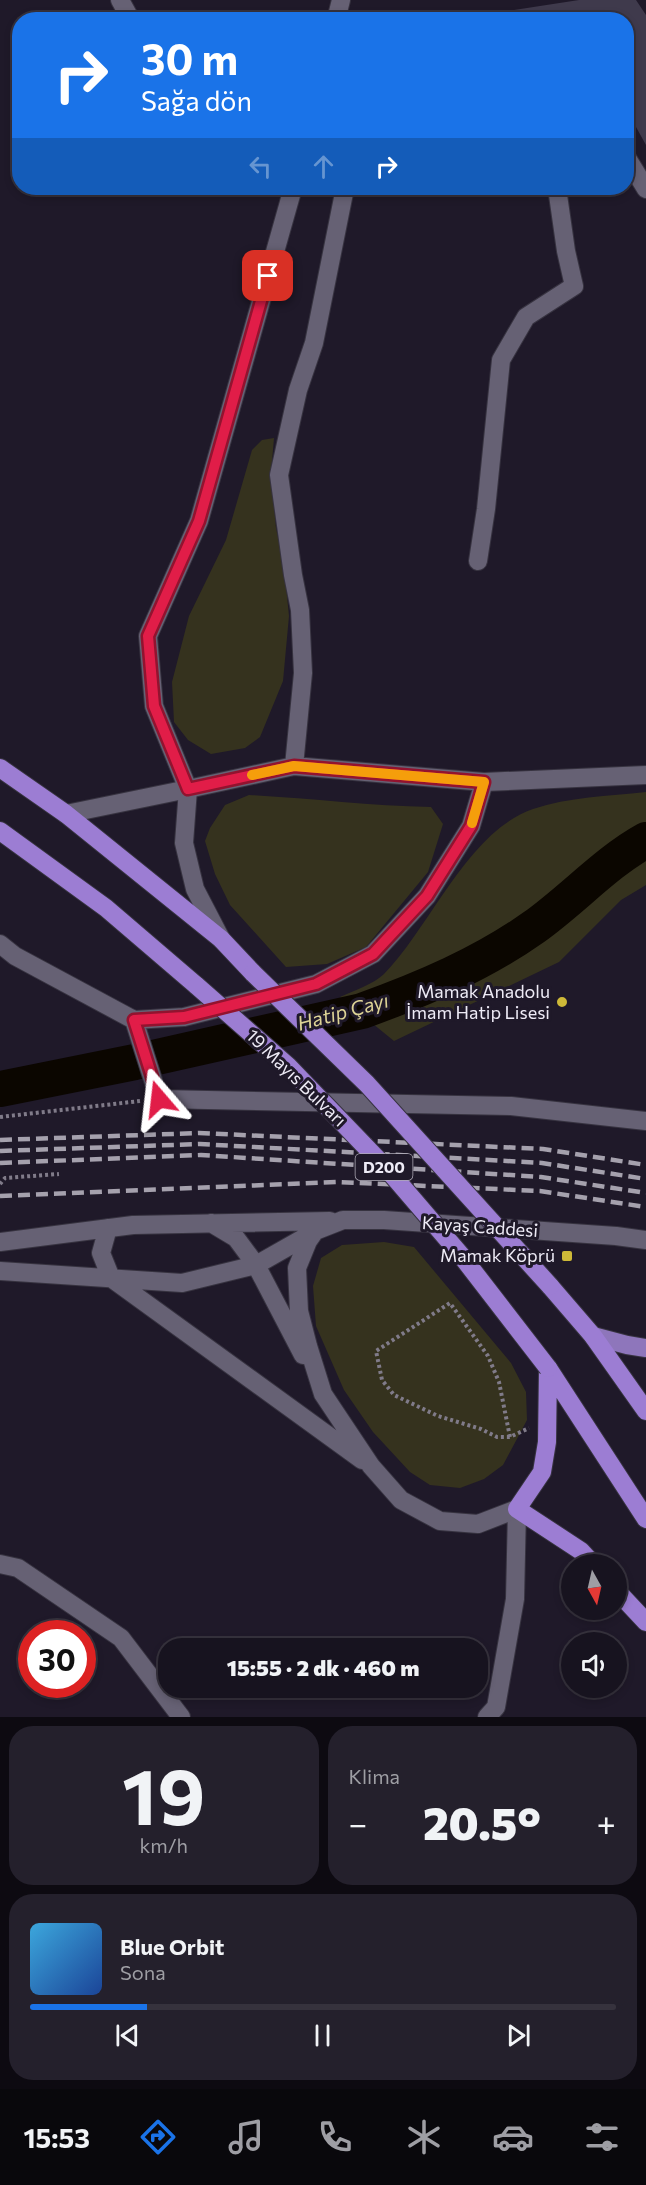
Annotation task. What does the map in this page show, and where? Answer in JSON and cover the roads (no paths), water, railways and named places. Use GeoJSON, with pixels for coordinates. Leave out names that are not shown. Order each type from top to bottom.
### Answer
{"type":"FeatureCollection","features":[{"type":"Feature","properties":{"kind":"highway","name":"D200"},"geometry":{"type":"LineString","coordinates":[[0,768],[66,814],[221,939],[367,1084],[593,1336],[646,1411]]}},
{"type":"Feature","properties":{"kind":"highway","name":"19 Mayıs Bulvarı"},"geometry":{"type":"LineString","coordinates":[[0,831],[106,908],[288,1066],[388,1170],[460,1254],[548,1368]]}},
{"type":"Feature","properties":{"kind":"highway","name":"D200"},"geometry":{"type":"LineString","coordinates":[[548,1368],[646,1519]]}},
{"type":"Feature","properties":{"kind":"highway"},"geometry":{"type":"LineString","coordinates":[[548,1368],[548,1442],[542,1472],[517,1509],[584,1554]]}},
{"type":"Feature","properties":{"kind":"highway"},"geometry":{"type":"LineString","coordinates":[[627,1602],[646,1622]]}},
{"type":"Feature","properties":{"kind":"main road"},"geometry":{"type":"LineString","coordinates":[[593,1336],[627,1346],[646,1347]]}},
{"type":"Feature","properties":{"kind":"street"},"geometry":{"type":"LineString","coordinates":[[634,169],[646,189]]}},
{"type":"Feature","properties":{"kind":"street"},"geometry":{"type":"LineString","coordinates":[[221,939],[195,889],[184,843],[188,789],[154,706],[148,636],[199,521],[291,195]]}},
{"type":"Feature","properties":{"kind":"street"},"geometry":{"type":"LineString","coordinates":[[294,766],[303,673],[300,610],[279,475],[298,390],[314,343],[344,195]]}},
{"type":"Feature","properties":{"kind":"street"},"geometry":{"type":"LineString","coordinates":[[478,561],[486,509],[501,360],[526,317],[574,286],[566,251],[558,195]]}},
{"type":"Feature","properties":{"kind":"street"},"geometry":{"type":"LineString","coordinates":[[66,814],[294,766],[484,782],[646,775]]}},
{"type":"Feature","properties":{"kind":"street"},"geometry":{"type":"LineString","coordinates":[[0,944],[15,956],[134,1020],[184,1017],[316,984],[373,954],[427,896],[471,826],[484,782]]}},
{"type":"Feature","properties":{"kind":"street"},"geometry":{"type":"LineString","coordinates":[[134,1020],[159,1099],[511,1106],[646,1121]]}},
{"type":"Feature","properties":{"kind":"street"},"geometry":{"type":"LineString","coordinates":[[0,1242],[133,1225],[343,1220]]}},
{"type":"Feature","properties":{"kind":"street","name":"Kayaş Caddesi"},"geometry":{"type":"LineString","coordinates":[[0,1271],[182,1283],[256,1265],[315,1231],[343,1220],[396,1220],[646,1240]]}},
{"type":"Feature","properties":{"kind":"street"},"geometry":{"type":"LineString","coordinates":[[210,1223],[236,1238],[256,1265],[323,1394],[371,1466],[401,1500],[440,1521],[478,1524],[517,1509],[515,1599],[496,1707],[487,1717]]}},
{"type":"Feature","properties":{"kind":"street"},"geometry":{"type":"LineString","coordinates":[[108,1228],[101,1253],[111,1278],[371,1466]]}},
{"type":"Feature","properties":{"kind":"street"},"geometry":{"type":"LineString","coordinates":[[315,1231],[308,1241],[297,1268],[299,1311],[323,1394]]}},
{"type":"Feature","properties":{"kind":"street"},"geometry":{"type":"LineString","coordinates":[[0,1564],[18,1568],[121,1638],[181,1717]]}},
{"type":"Feature","properties":{"kind":"waterway","name":"Hatip Çayı"},"geometry":{"type":"LineString","coordinates":[[0,1089],[135,1062],[362,1011],[385,1003],[430,985],[494,953],[534,927],[617,859],[646,840]]}},
{"type":"Feature","properties":{"kind":"railway"},"geometry":{"type":"LineString","coordinates":[[0,1140],[199,1133],[543,1149],[646,1165]]}},
{"type":"Feature","properties":{"kind":"railway"},"geometry":{"type":"LineString","coordinates":[[0,1151],[200,1144],[542,1163],[646,1179]]}},
{"type":"Feature","properties":{"kind":"railway"},"geometry":{"type":"LineString","coordinates":[[0,1163],[201,1155],[541,1177],[646,1193]]}},
{"type":"Feature","properties":{"kind":"railway"},"geometry":{"type":"LineString","coordinates":[[0,1196],[338,1182],[540,1191],[646,1207]]}},
{"type":"Feature","properties":{"kind":"place","name":"Mamak Anadolu İmam Hatip Lisesi"},"geometry":{"type":"Point","coordinates":[562,1002]}},
{"type":"Feature","properties":{"kind":"place","name":"Mamak Köprü"},"geometry":{"type":"Point","coordinates":[567,1256]}}]}
